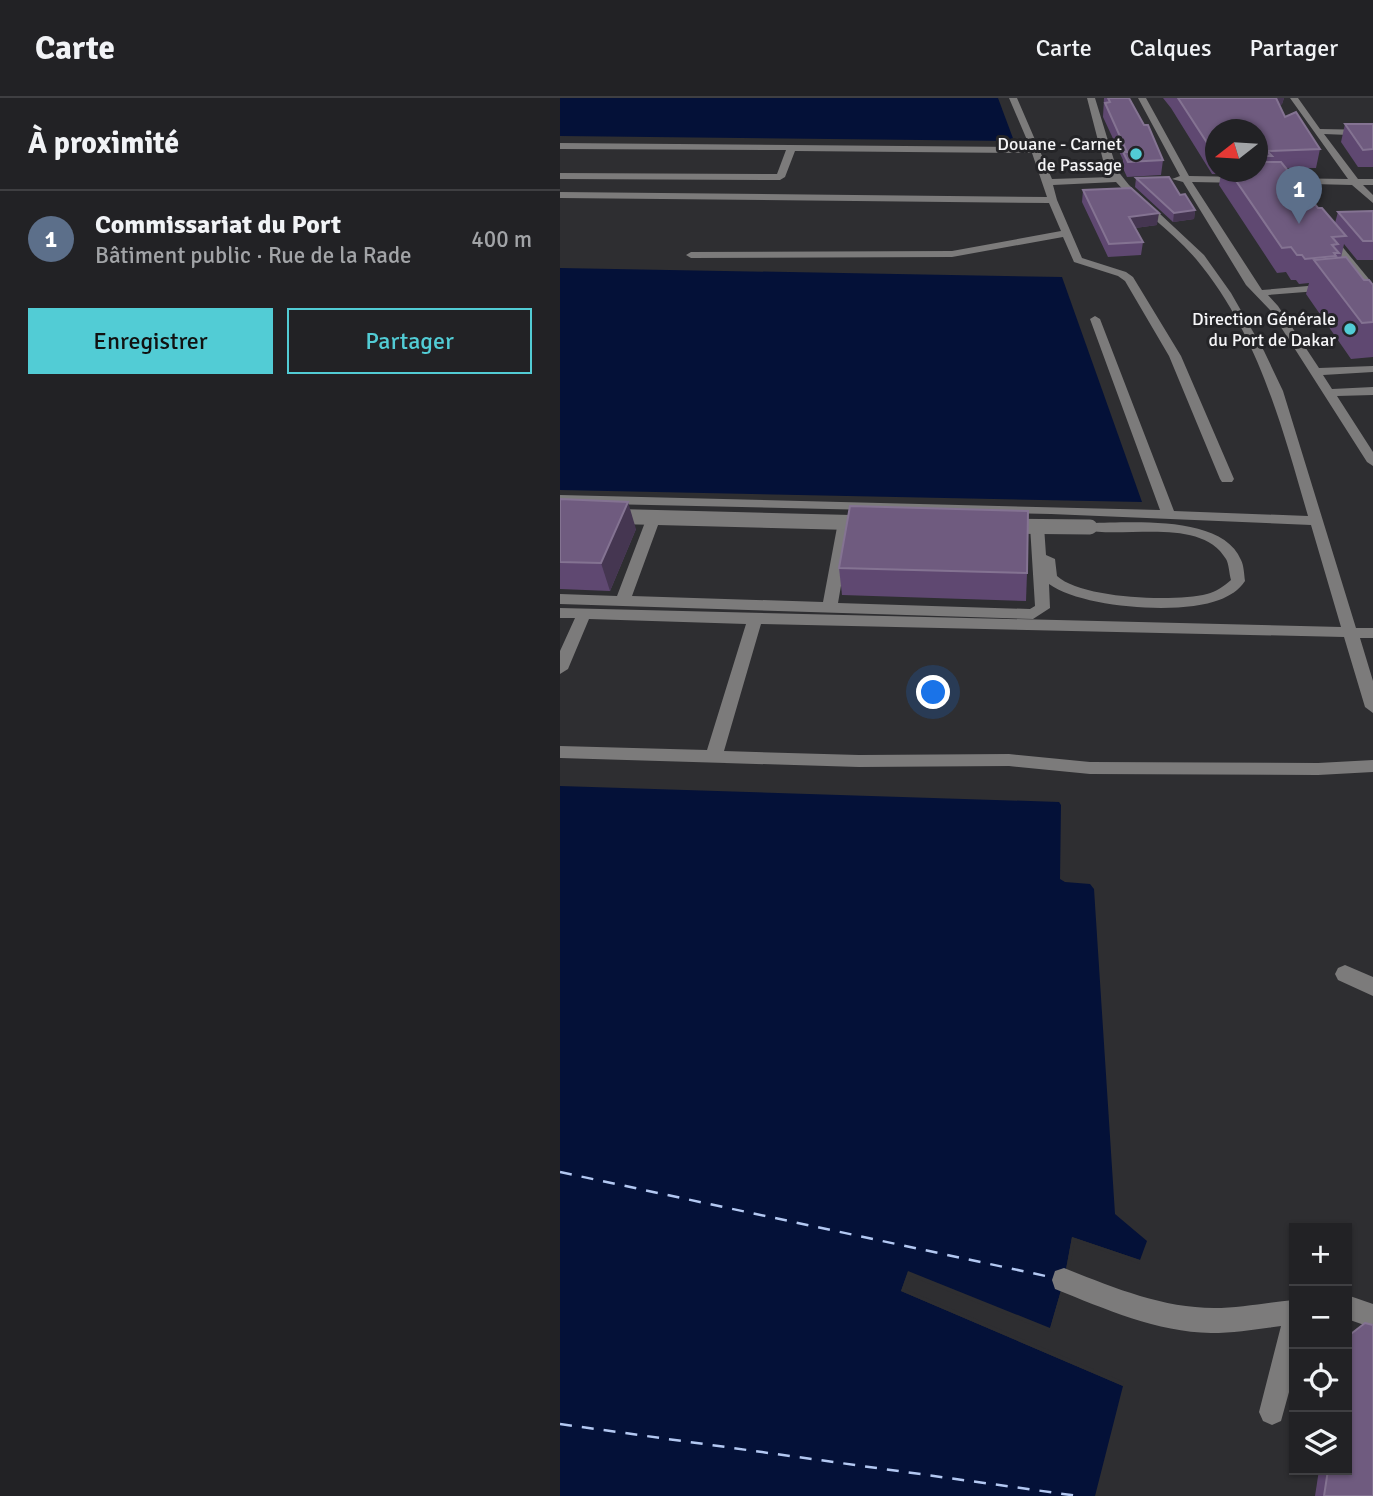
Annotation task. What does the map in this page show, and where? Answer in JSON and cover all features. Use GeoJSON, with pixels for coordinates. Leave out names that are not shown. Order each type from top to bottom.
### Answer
{"type":"FeatureCollection","features":[{"type":"Feature","properties":{"kind":"street"},"geometry":{"type":"LineString","coordinates":[[1013,98],[1078,260],[1122,274],[1129,279],[1175,356],[1227,479]]}},
{"type":"Feature","properties":{"kind":"street"},"geometry":{"type":"LineString","coordinates":[[1091,98],[1110,162],[1120,181],[1201,258],[1240,315],[1277,391],[1373,707]]}},
{"type":"Feature","properties":{"kind":"street"},"geometry":{"type":"LineString","coordinates":[[1142,98],[1186,179],[1251,285],[1264,290],[1343,286]]}},
{"type":"Feature","properties":{"kind":"street"},"geometry":{"type":"LineString","coordinates":[[1151,98],[1186,156]]}},
{"type":"Feature","properties":{"kind":"street"},"geometry":{"type":"LineString","coordinates":[[1294,98],[1355,182],[1373,200]]}},
{"type":"Feature","properties":{"kind":"street"},"geometry":{"type":"LineString","coordinates":[[1318,131],[1373,133]]}},
{"type":"Feature","properties":{"kind":"street"},"geometry":{"type":"LineString","coordinates":[[560,146],[1035,150]]}},
{"type":"Feature","properties":{"kind":"street"},"geometry":{"type":"LineString","coordinates":[[774,198],[791,149]]}},
{"type":"Feature","properties":{"kind":"street"},"geometry":{"type":"LineString","coordinates":[[772,160],[786,160]]}},
{"type":"Feature","properties":{"kind":"street"},"geometry":{"type":"LineString","coordinates":[[1193,168],[1208,191]]}},
{"type":"Feature","properties":{"kind":"street"},"geometry":{"type":"LineString","coordinates":[[560,176],[780,177]]}},
{"type":"Feature","properties":{"kind":"street"},"geometry":{"type":"LineString","coordinates":[[1163,180],[1205,179]]}},
{"type":"Feature","properties":{"kind":"street"},"geometry":{"type":"LineString","coordinates":[[1270,181],[1373,182]]}},
{"type":"Feature","properties":{"kind":"street"},"geometry":{"type":"LineString","coordinates":[[1284,181],[1292,191]]}},
{"type":"Feature","properties":{"kind":"street"},"geometry":{"type":"LineString","coordinates":[[1048,182],[1136,182]]}},
{"type":"Feature","properties":{"kind":"street"},"geometry":{"type":"LineString","coordinates":[[560,195],[1052,200]]}},
{"type":"Feature","properties":{"kind":"street"},"geometry":{"type":"LineString","coordinates":[[1318,222],[1371,286]]}},
{"type":"Feature","properties":{"kind":"street"},"geometry":{"type":"LineString","coordinates":[[691,255],[952,254],[1066,233]]}},
{"type":"Feature","properties":{"kind":"street"},"geometry":{"type":"LineString","coordinates":[[1356,285],[1371,286]]}},
{"type":"Feature","properties":{"kind":"street"},"geometry":{"type":"LineString","coordinates":[[1264,290],[1372,458]]}},
{"type":"Feature","properties":{"kind":"street"},"geometry":{"type":"LineString","coordinates":[[1095,319],[1168,513]]}},
{"type":"Feature","properties":{"kind":"street"},"geometry":{"type":"LineString","coordinates":[[1316,372],[1373,369]]}},
{"type":"Feature","properties":{"kind":"street"},"geometry":{"type":"LineString","coordinates":[[1329,393],[1373,391]]}},
{"type":"Feature","properties":{"kind":"street"},"geometry":{"type":"LineString","coordinates":[[560,499],[1051,514],[1168,513],[1318,521]]}},
{"type":"Feature","properties":{"kind":"street"},"geometry":{"type":"LineString","coordinates":[[560,514],[886,523]]}},
{"type":"Feature","properties":{"kind":"street"},"geometry":{"type":"LineString","coordinates":[[996,526],[1037,526],[1050,527],[1063,527],[1077,527],[1174,529],[1205,534],[1224,545],[1234,556],[1238,581],[1226,592],[1210,599],[1191,601],[1106,599],[1084,595],[1056,583],[1046,569],[1049,543],[1050,530],[1051,514]]}},
{"type":"Feature","properties":{"kind":"street"},"geometry":{"type":"LineString","coordinates":[[623,600],[654,517]]}},
{"type":"Feature","properties":{"kind":"street"},"geometry":{"type":"LineString","coordinates":[[830,607],[845,522]]}},
{"type":"Feature","properties":{"kind":"street"},"geometry":{"type":"LineString","coordinates":[[560,599],[1039,612],[1043,608],[1037,526]]}},
{"type":"Feature","properties":{"kind":"street"},"geometry":{"type":"LineString","coordinates":[[560,613],[1373,634]]}},
{"type":"Feature","properties":{"kind":"street"},"geometry":{"type":"LineString","coordinates":[[560,669],[584,614]]}},
{"type":"Feature","properties":{"kind":"street"},"geometry":{"type":"LineString","coordinates":[[714,756],[755,620]]}},
{"type":"Feature","properties":{"kind":"street"},"geometry":{"type":"LineString","coordinates":[[560,752],[859,761],[1010,760],[1090,768],[1318,769],[1373,766]]}},
{"type":"Feature","properties":{"kind":"street"},"geometry":{"type":"LineString","coordinates":[[1345,974],[1373,987]]}},
{"type":"Feature","properties":{"kind":"street"},"geometry":{"type":"LineString","coordinates":[[1064,1280],[1134,1308],[1182,1317],[1205,1320],[1289,1312]]}},
{"type":"Feature","properties":{"kind":"street"},"geometry":{"type":"LineString","coordinates":[[1352,1309],[1373,1316]]}},
{"type":"Feature","properties":{"kind":"street"},"geometry":{"type":"LineString","coordinates":[[1272,1412],[1289,1345]]}},
{"type":"Feature","properties":{"kind":"water"},"geometry":{"type":"Polygon","coordinates":[[[560,98],[998,98],[1014,141],[560,136],[560,98]]]}},
{"type":"Feature","properties":{"kind":"water"},"geometry":{"type":"Polygon","coordinates":[[[560,268],[1062,277],[1142,502],[560,490],[560,268]]]}},
{"type":"Feature","properties":{"kind":"water"},"geometry":{"type":"Polygon","coordinates":[[[560,786],[1059,802],[1060,879],[1065,882],[1090,884],[1094,889],[1115,1214],[1147,1241],[1140,1260],[1072,1237],[1064,1280],[1050,1329],[908,1272],[901,1291],[1123,1386],[1095,1496],[560,1496],[560,786]]]}},
{"type":"Feature","properties":{"kind":"pier"},"geometry":{"type":"Polygon","coordinates":[[[1072,1237],[1140,1260],[1140,1264],[1075,1241],[1067,1281],[1050,1332],[910,1276],[905,1289],[1124,1382],[1123,1386],[901,1291],[908,1271],[1050,1328],[1064,1280],[1072,1237]]]}},
{"type":"Feature","properties":{"kind":"building"},"geometry":{"type":"Polygon","coordinates":[[[1108,98],[1129,98],[1144,125],[1148,125],[1163,160],[1128,162],[1123,152],[1127,152],[1105,103],[1110,102],[1108,98]]]}},
{"type":"Feature","properties":{"kind":"building"},"geometry":{"type":"Polygon","coordinates":[[[1178,98],[1276,98],[1285,117],[1296,112],[1320,149],[1268,151],[1268,119],[1205,119],[1205,140],[1178,98]]]}},
{"type":"Feature","properties":{"kind":"building"},"geometry":{"type":"Polygon","coordinates":[[[1345,124],[1373,124],[1373,149],[1363,150],[1345,124]]]}},
{"type":"Feature","properties":{"kind":"building"},"geometry":{"type":"Polygon","coordinates":[[[1268,162],[1281,162],[1318,208],[1322,208],[1346,236],[1332,237],[1338,244],[1332,245],[1339,253],[1334,253],[1336,256],[1305,259],[1302,255],[1297,255],[1291,247],[1282,248],[1237,182],[1268,182],[1268,162]]]}},
{"type":"Feature","properties":{"kind":"building"},"geometry":{"type":"Polygon","coordinates":[[[1169,177],[1180,195],[1185,194],[1195,210],[1174,213],[1136,178],[1169,177]]]}},
{"type":"Feature","properties":{"kind":"building"},"geometry":{"type":"Polygon","coordinates":[[[1131,188],[1159,213],[1129,217],[1143,242],[1109,244],[1083,190],[1131,188]]]}},
{"type":"Feature","properties":{"kind":"building"},"geometry":{"type":"Polygon","coordinates":[[[1373,211],[1373,241],[1363,241],[1338,212],[1373,211]]]}},
{"type":"Feature","properties":{"kind":"building"},"geometry":{"type":"Polygon","coordinates":[[[1346,257],[1364,280],[1369,280],[1373,285],[1373,322],[1362,323],[1314,260],[1346,257]]]}},
{"type":"Feature","properties":{"kind":"building"},"geometry":{"type":"Polygon","coordinates":[[[560,499],[628,502],[601,563],[560,562],[560,499]]]}},
{"type":"Feature","properties":{"kind":"building"},"geometry":{"type":"Polygon","coordinates":[[[850,506],[1028,511],[1027,573],[839,568],[850,506]]]}},
{"type":"Feature","properties":{"kind":"building"},"geometry":{"type":"Polygon","coordinates":[[[1365,1323],[1373,1325],[1373,1496],[1324,1496],[1327,1475],[1352,1475],[1352,1333],[1365,1323]]]}},
{"type":"Feature","properties":{"kind":"ferry route"},"geometry":{"type":"LineString","coordinates":[[560,1172],[1055,1278]]}},
{"type":"Feature","properties":{"kind":"ferry route"},"geometry":{"type":"LineString","coordinates":[[560,1424],[1078,1496]]}},
{"type":"Feature","properties":{"kind":"place","name":"Douane - Carnet de Passage"},"geometry":{"type":"Point","coordinates":[1136,154]}},
{"type":"Feature","properties":{"kind":"place","name":"Commissariat du Port"},"geometry":{"type":"Point","coordinates":[1299,224]}},
{"type":"Feature","properties":{"kind":"place","name":"Direction Générale du Port de Dakar"},"geometry":{"type":"Point","coordinates":[1350,329]}}]}
